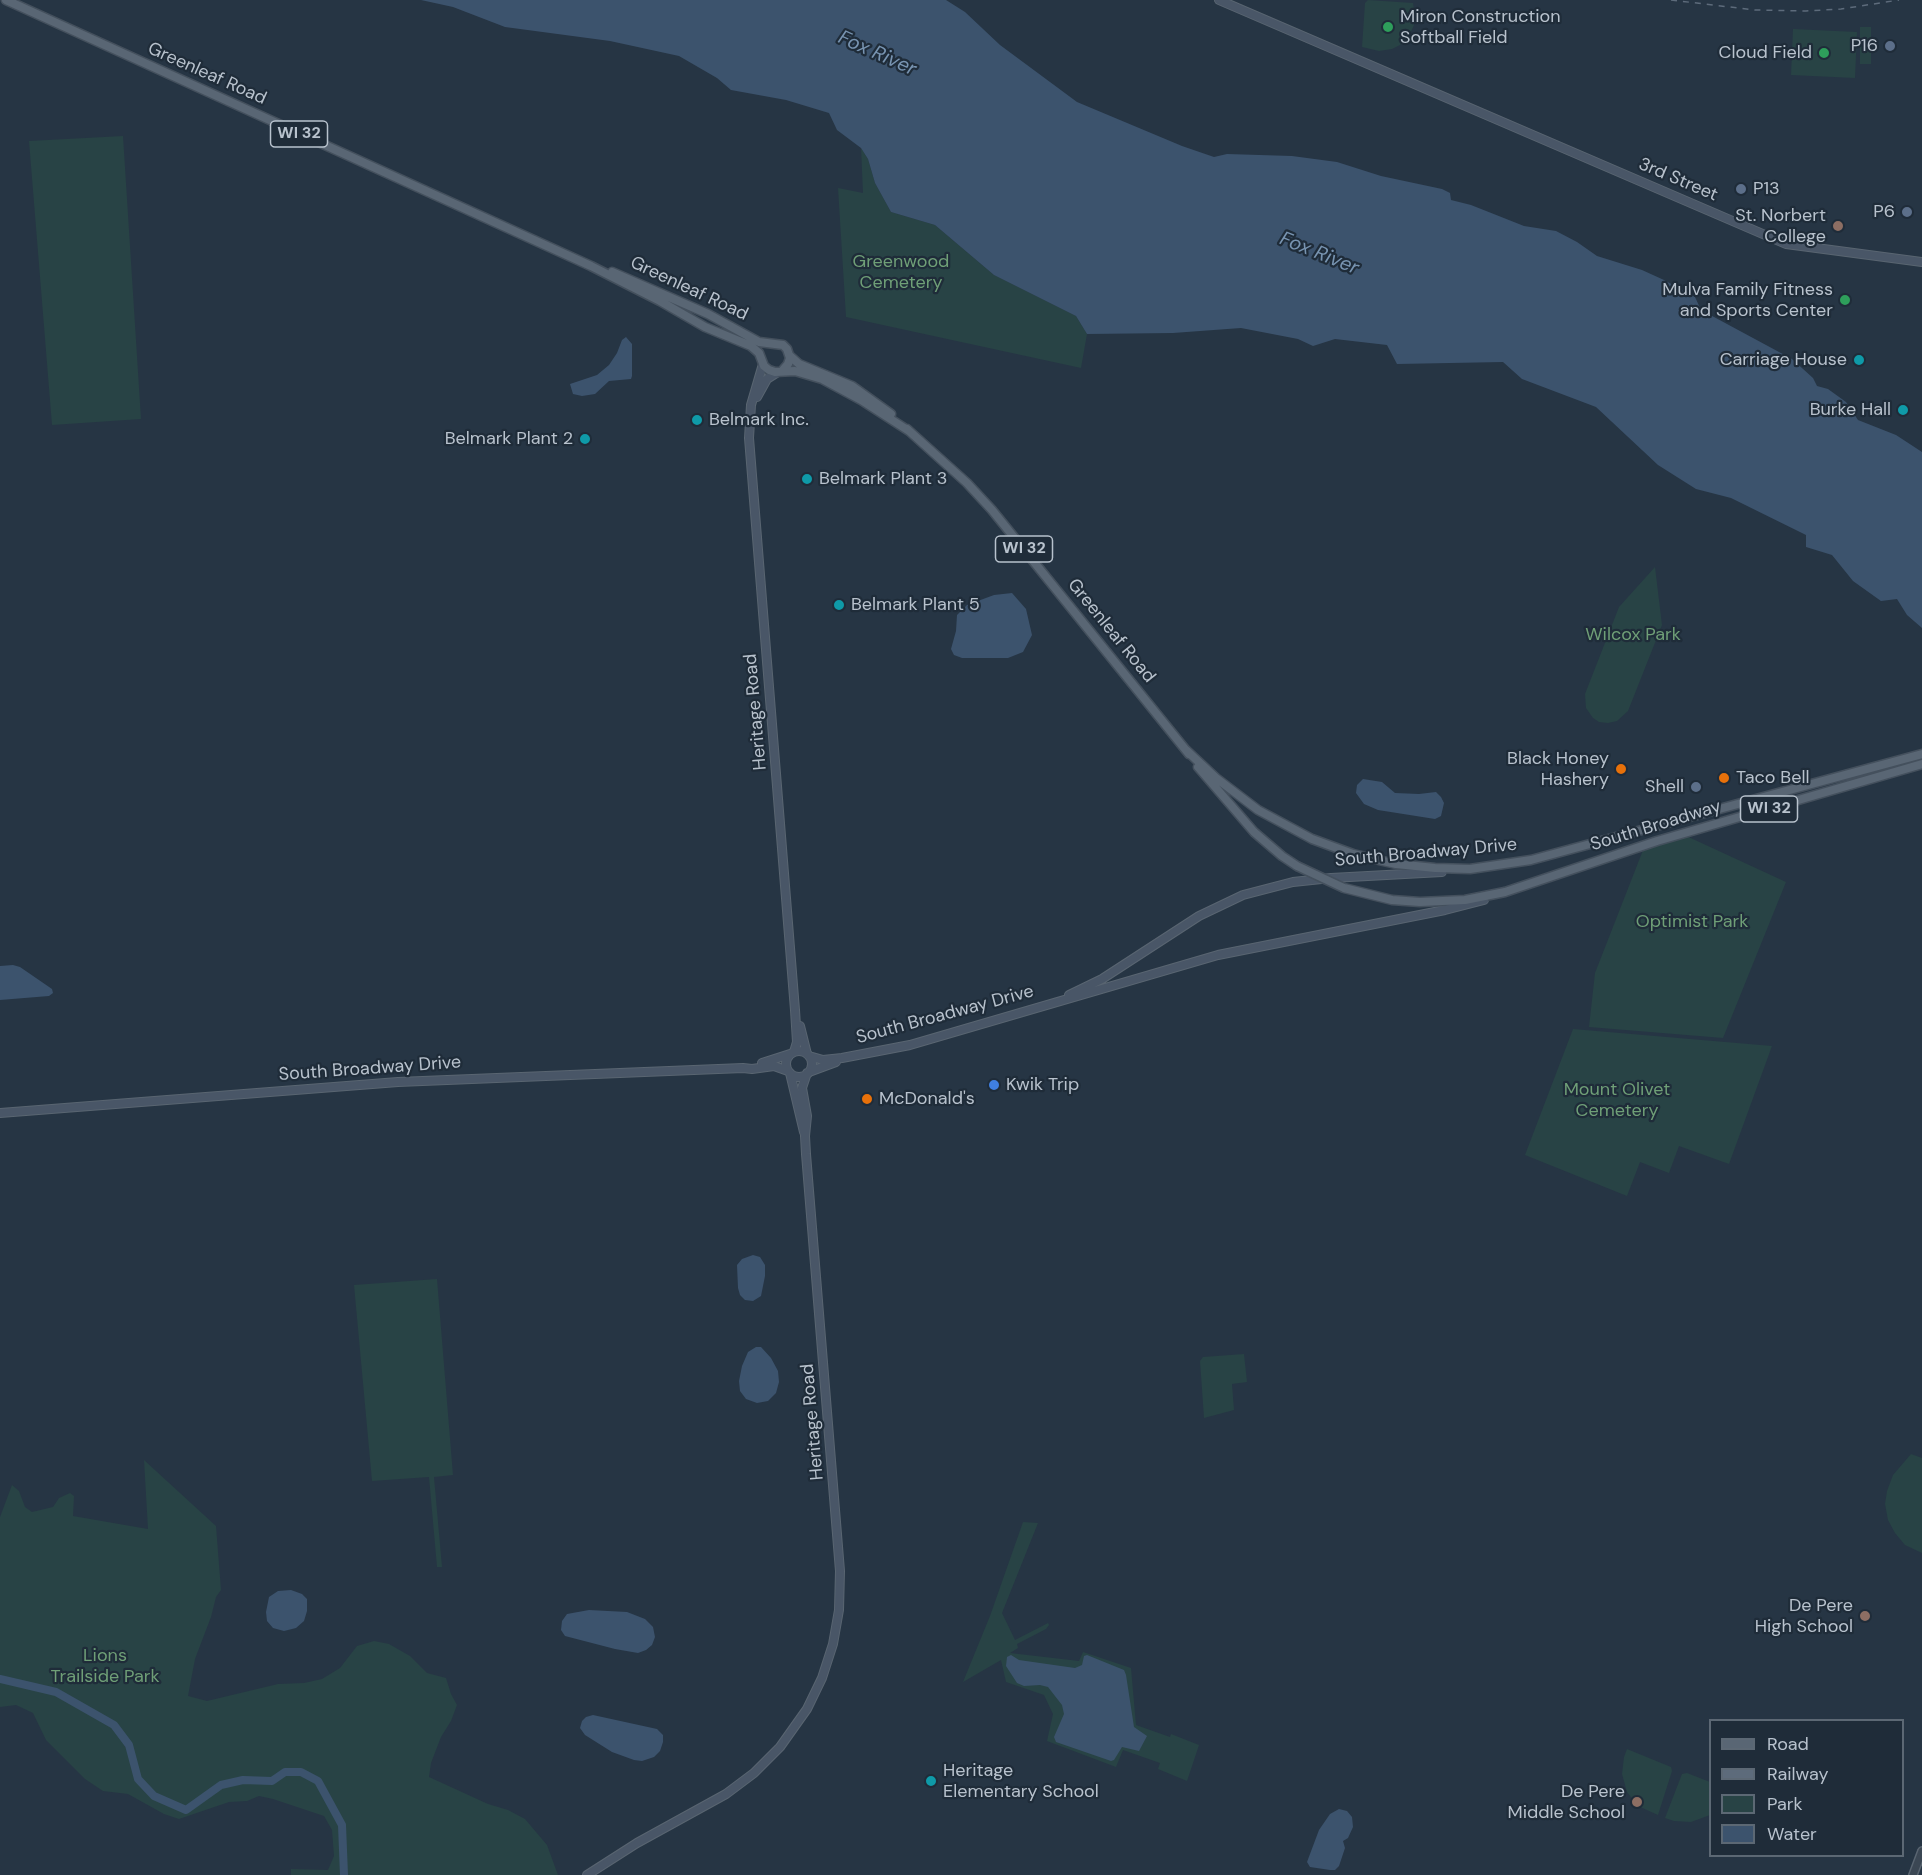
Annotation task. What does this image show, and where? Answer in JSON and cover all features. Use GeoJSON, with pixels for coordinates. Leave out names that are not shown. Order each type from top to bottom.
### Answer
{"type":"FeatureCollection","features":[{"type":"Feature","properties":{"kind":"main road","name":"Greenleaf Road"},"geometry":{"type":"LineString","coordinates":[[6,0],[591,266],[705,327],[751,346],[756,349],[762,361]]}},
{"type":"Feature","properties":{"kind":"main road","name":"3rd Street"},"geometry":{"type":"LineString","coordinates":[[1219,0],[1786,244],[1922,262]]}},
{"type":"Feature","properties":{"kind":"main road","name":"Greenleaf Road"},"geometry":{"type":"LineString","coordinates":[[591,266],[646,286],[721,320],[759,342],[771,344]]}},
{"type":"Feature","properties":{"kind":"main road","name":"WI 32"},"geometry":{"type":"LineString","coordinates":[[771,344],[783,345],[790,356]]}},
{"type":"Feature","properties":{"kind":"main road"},"geometry":{"type":"LineString","coordinates":[[762,361],[764,350],[771,344]]}},
{"type":"Feature","properties":{"kind":"main road","name":"Greenleaf Road"},"geometry":{"type":"LineString","coordinates":[[790,356],[799,364],[839,379],[860,391],[886,410],[967,483],[992,510],[1186,750]]}},
{"type":"Feature","properties":{"kind":"main road"},"geometry":{"type":"LineString","coordinates":[[780,371],[788,364],[790,356]]}},
{"type":"Feature","properties":{"kind":"main road","name":"WI 32"},"geometry":{"type":"LineString","coordinates":[[762,361],[769,370],[780,371]]}},
{"type":"Feature","properties":{"kind":"main road","name":"Heritage Road"},"geometry":{"type":"LineString","coordinates":[[762,361],[753,397],[750,438],[797,1038],[792,1053]]}},
{"type":"Feature","properties":{"kind":"main road","name":"Greenleaf Road"},"geometry":{"type":"LineString","coordinates":[[780,371],[801,372],[834,384],[909,431]]}},
{"type":"Feature","properties":{"kind":"main road","name":"Heritage Road"},"geometry":{"type":"LineString","coordinates":[[751,412],[767,379],[780,371]]}},
{"type":"Feature","properties":{"kind":"main road","name":"WI 32"},"geometry":{"type":"LineString","coordinates":[[1186,750],[1245,823],[1282,856],[1297,866],[1344,888],[1392,900],[1420,903],[1465,900],[1505,892]]}},
{"type":"Feature","properties":{"kind":"main road","name":"WI 32"},"geometry":{"type":"LineString","coordinates":[[1186,750],[1216,778],[1258,810],[1312,839],[1353,854],[1396,864],[1470,869]]}},
{"type":"Feature","properties":{"kind":"main road","name":"South Broadway Drive"},"geometry":{"type":"LineString","coordinates":[[1056,1002],[1102,979],[1213,908],[1259,890],[1293,882],[1470,869],[1531,861],[1922,754]]}},
{"type":"Feature","properties":{"kind":"main road","name":"South Broadway"},"geometry":{"type":"LineString","coordinates":[[1505,892],[1657,841],[1922,764]]}},
{"type":"Feature","properties":{"kind":"main road","name":"South Broadway Drive"},"geometry":{"type":"LineString","coordinates":[[808,1055],[823,1060],[842,1058],[929,1040],[1218,955],[1445,910],[1498,896],[1505,892]]}},
{"type":"Feature","properties":{"kind":"main road","name":"Heritage Road"},"geometry":{"type":"LineString","coordinates":[[795,1010],[808,1055]]}},
{"type":"Feature","properties":{"kind":"main road"},"geometry":{"type":"LineString","coordinates":[[801,1051],[808,1055],[812,1065],[808,1072],[798,1076],[789,1072],[786,1062],[792,1053],[801,1051]]}},
{"type":"Feature","properties":{"kind":"main road","name":"South Broadway Drive"},"geometry":{"type":"LineString","coordinates":[[743,1068],[792,1053]]}},
{"type":"Feature","properties":{"kind":"main road","name":"South Broadway Drive"},"geometry":{"type":"LineString","coordinates":[[808,1072],[842,1058]]}},
{"type":"Feature","properties":{"kind":"main road","name":"South Broadway Drive"},"geometry":{"type":"LineString","coordinates":[[0,1113],[398,1082],[752,1069],[774,1066],[789,1072]]}},
{"type":"Feature","properties":{"kind":"main road","name":"Heritage Road"},"geometry":{"type":"LineString","coordinates":[[587,1875],[637,1843],[726,1794],[754,1773],[780,1747],[799,1722],[822,1678],[833,1644],[840,1588],[805,1136],[789,1072]]}},
{"type":"Feature","properties":{"kind":"main road","name":"Heritage Road"},"geometry":{"type":"LineString","coordinates":[[805,1136],[807,1116],[802,1088],[808,1072]]}},
{"type":"Feature","properties":{"kind":"street"},"geometry":{"type":"LineString","coordinates":[[1913,1875],[1922,1851]]}},
{"type":"Feature","properties":{"kind":"green space","name":"Miron Construction Softball Field"},"geometry":{"type":"Polygon","coordinates":[[[1368,0],[1413,3],[1414,25],[1410,34],[1400,45],[1379,51],[1362,47],[1365,3],[1368,0]]]}},
{"type":"Feature","properties":{"kind":"green space"},"geometry":{"type":"Polygon","coordinates":[[[1860,27],[1871,27],[1871,64],[1860,64],[1860,27]]]}},
{"type":"Feature","properties":{"kind":"green space","name":"Cloud Field"},"geometry":{"type":"Polygon","coordinates":[[[1793,29],[1857,32],[1855,78],[1791,75],[1793,29]]]}},
{"type":"Feature","properties":{"kind":"green space"},"geometry":{"type":"Polygon","coordinates":[[[123,136],[141,419],[52,425],[29,141],[123,136]]]}},
{"type":"Feature","properties":{"kind":"green space","name":"Greenwood Cemetery"},"geometry":{"type":"Polygon","coordinates":[[[861,148],[868,159],[875,183],[891,212],[935,225],[994,275],[1076,316],[1087,334],[1081,368],[846,317],[838,188],[863,193],[861,148]]]}},
{"type":"Feature","properties":{"kind":"green space","name":"Wilcox Park"},"geometry":{"type":"Polygon","coordinates":[[[1655,567],[1662,625],[1628,711],[1617,721],[1599,722],[1586,708],[1585,694],[1619,607],[1655,567]]]}},
{"type":"Feature","properties":{"kind":"green space","name":"Optimist Park"},"geometry":{"type":"Polygon","coordinates":[[[1682,834],[1786,882],[1723,1038],[1589,1027],[1595,973],[1645,845],[1682,834]]]}},
{"type":"Feature","properties":{"kind":"green space","name":"Mount Olivet Cemetery"},"geometry":{"type":"Polygon","coordinates":[[[1573,1029],[1772,1046],[1729,1164],[1679,1146],[1669,1173],[1640,1162],[1627,1196],[1525,1155],[1573,1029]]]}},
{"type":"Feature","properties":{"kind":"green space"},"geometry":{"type":"Polygon","coordinates":[[[437,1279],[453,1475],[434,1477],[442,1567],[437,1567],[429,1477],[372,1481],[354,1285],[437,1279]]]}},
{"type":"Feature","properties":{"kind":"green space"},"geometry":{"type":"Polygon","coordinates":[[[1244,1354],[1247,1382],[1232,1384],[1234,1410],[1204,1418],[1200,1361],[1203,1357],[1244,1354]]]}},
{"type":"Feature","properties":{"kind":"green space"},"geometry":{"type":"Polygon","coordinates":[[[1911,1454],[1922,1458],[1922,1553],[1905,1545],[1895,1533],[1888,1520],[1885,1504],[1893,1475],[1911,1454]]]}},
{"type":"Feature","properties":{"kind":"green space","name":"Lions Trailside Park"},"geometry":{"type":"Polygon","coordinates":[[[144,1460],[216,1526],[221,1590],[216,1597],[195,1659],[188,1696],[207,1701],[278,1684],[304,1683],[322,1679],[340,1668],[357,1646],[374,1641],[389,1644],[410,1656],[427,1673],[446,1678],[457,1705],[441,1737],[431,1763],[429,1777],[525,1819],[547,1845],[558,1875],[291,1875],[291,1869],[328,1870],[334,1856],[332,1830],[324,1816],[259,1796],[247,1801],[229,1802],[179,1819],[164,1814],[128,1794],[103,1791],[85,1779],[46,1740],[33,1713],[16,1705],[0,1707],[0,1517],[12,1485],[19,1491],[25,1507],[32,1512],[53,1507],[59,1498],[70,1493],[74,1496],[73,1516],[148,1529],[144,1460]]]}},
{"type":"Feature","properties":{"kind":"green space"},"geometry":{"type":"Polygon","coordinates":[[[1023,1522],[1038,1523],[1002,1613],[1015,1640],[1048,1623],[1049,1625],[1046,1629],[1017,1644],[1018,1648],[1010,1653],[1079,1661],[1083,1652],[1131,1668],[1136,1725],[1170,1737],[1171,1734],[1199,1745],[1187,1781],[1158,1769],[1160,1763],[1123,1750],[1116,1767],[1047,1741],[1053,1714],[1044,1695],[1006,1682],[1001,1660],[963,1682],[990,1616],[1023,1522]]]}},
{"type":"Feature","properties":{"kind":"green space"},"geometry":{"type":"Polygon","coordinates":[[[1627,1749],[1671,1767],[1672,1771],[1658,1815],[1638,1806],[1627,1792],[1622,1774],[1627,1749]]]}},
{"type":"Feature","properties":{"kind":"green space"},"geometry":{"type":"Polygon","coordinates":[[[1687,1773],[1709,1782],[1709,1815],[1691,1822],[1665,1818],[1682,1774],[1687,1773]]]}},
{"type":"Feature","properties":{"kind":"water","name":"Fox River"},"geometry":{"type":"Polygon","coordinates":[[[421,0],[946,0],[965,12],[1000,45],[1077,102],[1182,146],[1214,157],[1227,154],[1292,156],[1337,162],[1381,176],[1442,189],[1450,193],[1451,200],[1471,205],[1524,226],[1556,231],[1597,256],[1642,270],[1695,297],[1701,310],[1792,359],[1813,378],[1817,386],[1828,389],[1846,402],[1858,420],[1896,435],[1922,452],[1922,628],[1907,615],[1897,599],[1881,601],[1853,581],[1832,555],[1806,547],[1806,535],[1731,498],[1696,489],[1658,465],[1596,407],[1522,379],[1503,362],[1397,364],[1387,345],[1335,339],[1313,346],[1298,339],[1241,328],[1173,333],[1087,334],[1076,316],[994,275],[935,225],[891,212],[875,183],[868,159],[861,148],[837,130],[829,113],[786,100],[731,90],[717,78],[679,56],[610,41],[505,27],[453,7],[421,0]]]}},
{"type":"Feature","properties":{"kind":"water"},"geometry":{"type":"Polygon","coordinates":[[[626,337],[632,344],[631,379],[609,381],[595,394],[582,396],[573,394],[570,384],[597,375],[609,365],[622,340],[626,337]]]}},
{"type":"Feature","properties":{"kind":"water"},"geometry":{"type":"Polygon","coordinates":[[[1012,593],[1026,609],[1032,635],[1023,652],[1008,658],[962,658],[954,655],[951,649],[957,615],[967,605],[994,595],[1012,593]]]}},
{"type":"Feature","properties":{"kind":"water"},"geometry":{"type":"Polygon","coordinates":[[[1363,779],[1382,782],[1395,793],[1436,792],[1444,803],[1441,816],[1435,819],[1378,810],[1364,804],[1356,793],[1357,785],[1363,779]]]}},
{"type":"Feature","properties":{"kind":"water"},"geometry":{"type":"Polygon","coordinates":[[[0,966],[20,967],[52,989],[53,993],[49,996],[0,1000],[0,966]]]}},
{"type":"Feature","properties":{"kind":"water"},"geometry":{"type":"Polygon","coordinates":[[[753,1255],[760,1257],[765,1265],[765,1276],[761,1296],[753,1301],[745,1300],[740,1295],[737,1265],[742,1259],[753,1255]]]}},
{"type":"Feature","properties":{"kind":"water"},"geometry":{"type":"Polygon","coordinates":[[[761,1347],[771,1358],[778,1371],[779,1382],[776,1393],[768,1401],[757,1403],[746,1399],[740,1391],[739,1381],[748,1352],[761,1347]]]}},
{"type":"Feature","properties":{"kind":"water"},"geometry":{"type":"Polygon","coordinates":[[[291,1590],[302,1594],[307,1599],[304,1621],[296,1628],[284,1631],[273,1628],[267,1621],[269,1597],[278,1591],[291,1590]]]}},
{"type":"Feature","properties":{"kind":"water"},"geometry":{"type":"Polygon","coordinates":[[[589,1610],[627,1612],[645,1619],[653,1627],[655,1637],[652,1645],[638,1653],[565,1636],[561,1630],[562,1621],[567,1614],[589,1610]]]}},
{"type":"Feature","properties":{"kind":"water"},"geometry":{"type":"Polygon","coordinates":[[[1011,1655],[1019,1660],[1075,1668],[1082,1665],[1084,1656],[1087,1655],[1124,1670],[1134,1727],[1147,1736],[1139,1751],[1122,1747],[1111,1761],[1056,1742],[1054,1737],[1064,1714],[1062,1705],[1048,1687],[1024,1686],[1017,1683],[1006,1666],[1007,1657],[1011,1655]]]}},
{"type":"Feature","properties":{"kind":"water"},"geometry":{"type":"Polygon","coordinates":[[[593,1715],[657,1729],[663,1735],[660,1751],[654,1757],[642,1761],[612,1752],[585,1735],[580,1728],[586,1717],[593,1715]]]}},
{"type":"Feature","properties":{"kind":"water"},"geometry":{"type":"Polygon","coordinates":[[[1339,1809],[1347,1811],[1352,1817],[1353,1827],[1348,1838],[1343,1841],[1345,1848],[1339,1866],[1335,1870],[1310,1867],[1307,1862],[1319,1830],[1330,1814],[1339,1809]]]}},
{"type":"Feature","properties":{"kind":"waterway"},"geometry":{"type":"LineString","coordinates":[[0,1679],[56,1692],[114,1725],[129,1745],[138,1779],[154,1796],[186,1810],[221,1785],[243,1780],[272,1781],[285,1772],[301,1772],[318,1781],[342,1825],[344,1875]]}},
{"type":"Feature","properties":{"kind":"railway"},"geometry":{"type":"LineString","coordinates":[[1671,0],[1755,10],[1806,11],[1841,9],[1899,0]]}},
{"type":"Feature","properties":{"kind":"place","name":"Miron Construction Softball Field"},"geometry":{"type":"Point","coordinates":[1388,27]}},
{"type":"Feature","properties":{"kind":"place","name":"P16"},"geometry":{"type":"Point","coordinates":[1890,46]}},
{"type":"Feature","properties":{"kind":"place","name":"Cloud Field"},"geometry":{"type":"Point","coordinates":[1824,53]}},
{"type":"Feature","properties":{"kind":"place","name":"P13"},"geometry":{"type":"Point","coordinates":[1741,189]}},
{"type":"Feature","properties":{"kind":"place","name":"P6"},"geometry":{"type":"Point","coordinates":[1907,212]}},
{"type":"Feature","properties":{"kind":"place","name":"St. Norbert College"},"geometry":{"type":"Point","coordinates":[1838,226]}},
{"type":"Feature","properties":{"kind":"place","name":"Mulva Family Fitness and Sports Center"},"geometry":{"type":"Point","coordinates":[1845,300]}},
{"type":"Feature","properties":{"kind":"place","name":"Carriage House"},"geometry":{"type":"Point","coordinates":[1859,360]}},
{"type":"Feature","properties":{"kind":"place","name":"Burke Hall"},"geometry":{"type":"Point","coordinates":[1903,410]}},
{"type":"Feature","properties":{"kind":"place","name":"Belmark Inc."},"geometry":{"type":"Point","coordinates":[697,420]}},
{"type":"Feature","properties":{"kind":"place","name":"Belmark Plant 2"},"geometry":{"type":"Point","coordinates":[585,439]}},
{"type":"Feature","properties":{"kind":"place","name":"Belmark Plant 3"},"geometry":{"type":"Point","coordinates":[807,479]}},
{"type":"Feature","properties":{"kind":"place","name":"Belmark Plant 5"},"geometry":{"type":"Point","coordinates":[839,605]}},
{"type":"Feature","properties":{"kind":"place","name":"Black Honey Hashery"},"geometry":{"type":"Point","coordinates":[1621,769]}},
{"type":"Feature","properties":{"kind":"place","name":"Taco Bell"},"geometry":{"type":"Point","coordinates":[1724,778]}},
{"type":"Feature","properties":{"kind":"place","name":"Shell"},"geometry":{"type":"Point","coordinates":[1696,787]}},
{"type":"Feature","properties":{"kind":"place","name":"Kwik Trip"},"geometry":{"type":"Point","coordinates":[994,1085]}},
{"type":"Feature","properties":{"kind":"place","name":"McDonald's"},"geometry":{"type":"Point","coordinates":[867,1099]}},
{"type":"Feature","properties":{"kind":"place","name":"De Pere High School"},"geometry":{"type":"Point","coordinates":[1865,1616]}},
{"type":"Feature","properties":{"kind":"place","name":"Heritage Elementary School"},"geometry":{"type":"Point","coordinates":[931,1781]}},
{"type":"Feature","properties":{"kind":"place","name":"De Pere Middle School"},"geometry":{"type":"Point","coordinates":[1637,1802]}}]}
